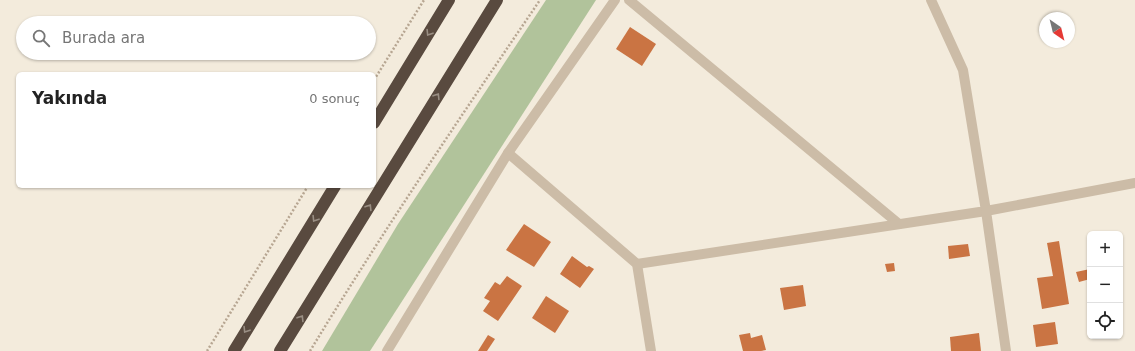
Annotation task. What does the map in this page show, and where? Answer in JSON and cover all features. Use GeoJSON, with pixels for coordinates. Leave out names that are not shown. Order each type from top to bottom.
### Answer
{"type":"FeatureCollection","features":[{"type":"Feature","properties":{"kind":"highway"},"geometry":{"type":"LineString","coordinates":[[376,119],[449,0]]}},
{"type":"Feature","properties":{"kind":"highway"},"geometry":{"type":"LineString","coordinates":[[280,351],[497,0]]}},
{"type":"Feature","properties":{"kind":"highway"},"geometry":{"type":"LineString","coordinates":[[234,351],[334,188]]}},
{"type":"Feature","properties":{"kind":"street"},"geometry":{"type":"LineString","coordinates":[[387,351],[508,153],[615,0]]}},
{"type":"Feature","properties":{"kind":"street"},"geometry":{"type":"LineString","coordinates":[[629,0],[899,224]]}},
{"type":"Feature","properties":{"kind":"street"},"geometry":{"type":"LineString","coordinates":[[931,0],[964,70],[1006,351]]}},
{"type":"Feature","properties":{"kind":"street"},"geometry":{"type":"LineString","coordinates":[[508,153],[637,264],[650,351]]}},
{"type":"Feature","properties":{"kind":"street"},"geometry":{"type":"LineString","coordinates":[[637,264],[986,210],[1135,183]]}},
{"type":"Feature","properties":{"kind":"path"},"geometry":{"type":"LineString","coordinates":[[376,77],[424,0]]}},
{"type":"Feature","properties":{"kind":"path"},"geometry":{"type":"LineString","coordinates":[[310,351],[348,288],[540,0]]}},
{"type":"Feature","properties":{"kind":"path"},"geometry":{"type":"LineString","coordinates":[[207,351],[307,188]]}},
{"type":"Feature","properties":{"kind":"green space"},"geometry":{"type":"Polygon","coordinates":[[[546,0],[596,0],[370,351],[322,351],[398,224],[546,0]]]}},
{"type":"Feature","properties":{"kind":"building"},"geometry":{"type":"Polygon","coordinates":[[[630,27],[656,44],[642,66],[616,49],[630,27]]]}},
{"type":"Feature","properties":{"kind":"building"},"geometry":{"type":"Polygon","coordinates":[[[524,224],[551,242],[534,267],[506,250],[524,224]]]}},
{"type":"Feature","properties":{"kind":"building"},"geometry":{"type":"Polygon","coordinates":[[[1059,241],[1069,304],[1042,309],[1037,278],[1053,276],[1047,243],[1059,241]]]}},
{"type":"Feature","properties":{"kind":"building"},"geometry":{"type":"Polygon","coordinates":[[[968,244],[970,256],[949,259],[948,246],[968,244]]]}},
{"type":"Feature","properties":{"kind":"building"},"geometry":{"type":"Polygon","coordinates":[[[572,256],[587,267],[589,266],[594,269],[580,288],[560,274],[572,256]]]}},
{"type":"Feature","properties":{"kind":"building"},"geometry":{"type":"Polygon","coordinates":[[[894,263],[895,271],[887,272],[885,264],[894,263]]]}},
{"type":"Feature","properties":{"kind":"building"},"geometry":{"type":"Polygon","coordinates":[[[1087,270],[1087,280],[1079,282],[1076,272],[1087,270]]]}},
{"type":"Feature","properties":{"kind":"building"},"geometry":{"type":"Polygon","coordinates":[[[507,276],[522,286],[498,321],[483,311],[490,301],[484,298],[495,282],[500,285],[507,276]]]}},
{"type":"Feature","properties":{"kind":"building"},"geometry":{"type":"Polygon","coordinates":[[[803,285],[806,306],[784,310],[780,288],[803,285]]]}},
{"type":"Feature","properties":{"kind":"building"},"geometry":{"type":"Polygon","coordinates":[[[546,296],[569,311],[555,333],[532,318],[546,296]]]}},
{"type":"Feature","properties":{"kind":"building"},"geometry":{"type":"Polygon","coordinates":[[[1055,322],[1058,344],[1036,347],[1033,325],[1055,322]]]}},
{"type":"Feature","properties":{"kind":"building"},"geometry":{"type":"Polygon","coordinates":[[[750,333],[751,338],[762,335],[766,350],[743,351],[739,335],[750,333]]]}},
{"type":"Feature","properties":{"kind":"building"},"geometry":{"type":"Polygon","coordinates":[[[979,333],[981,351],[951,351],[950,337],[979,333]]]}},
{"type":"Feature","properties":{"kind":"building"},"geometry":{"type":"Polygon","coordinates":[[[488,335],[495,339],[487,351],[478,351],[488,335]]]}}]}
